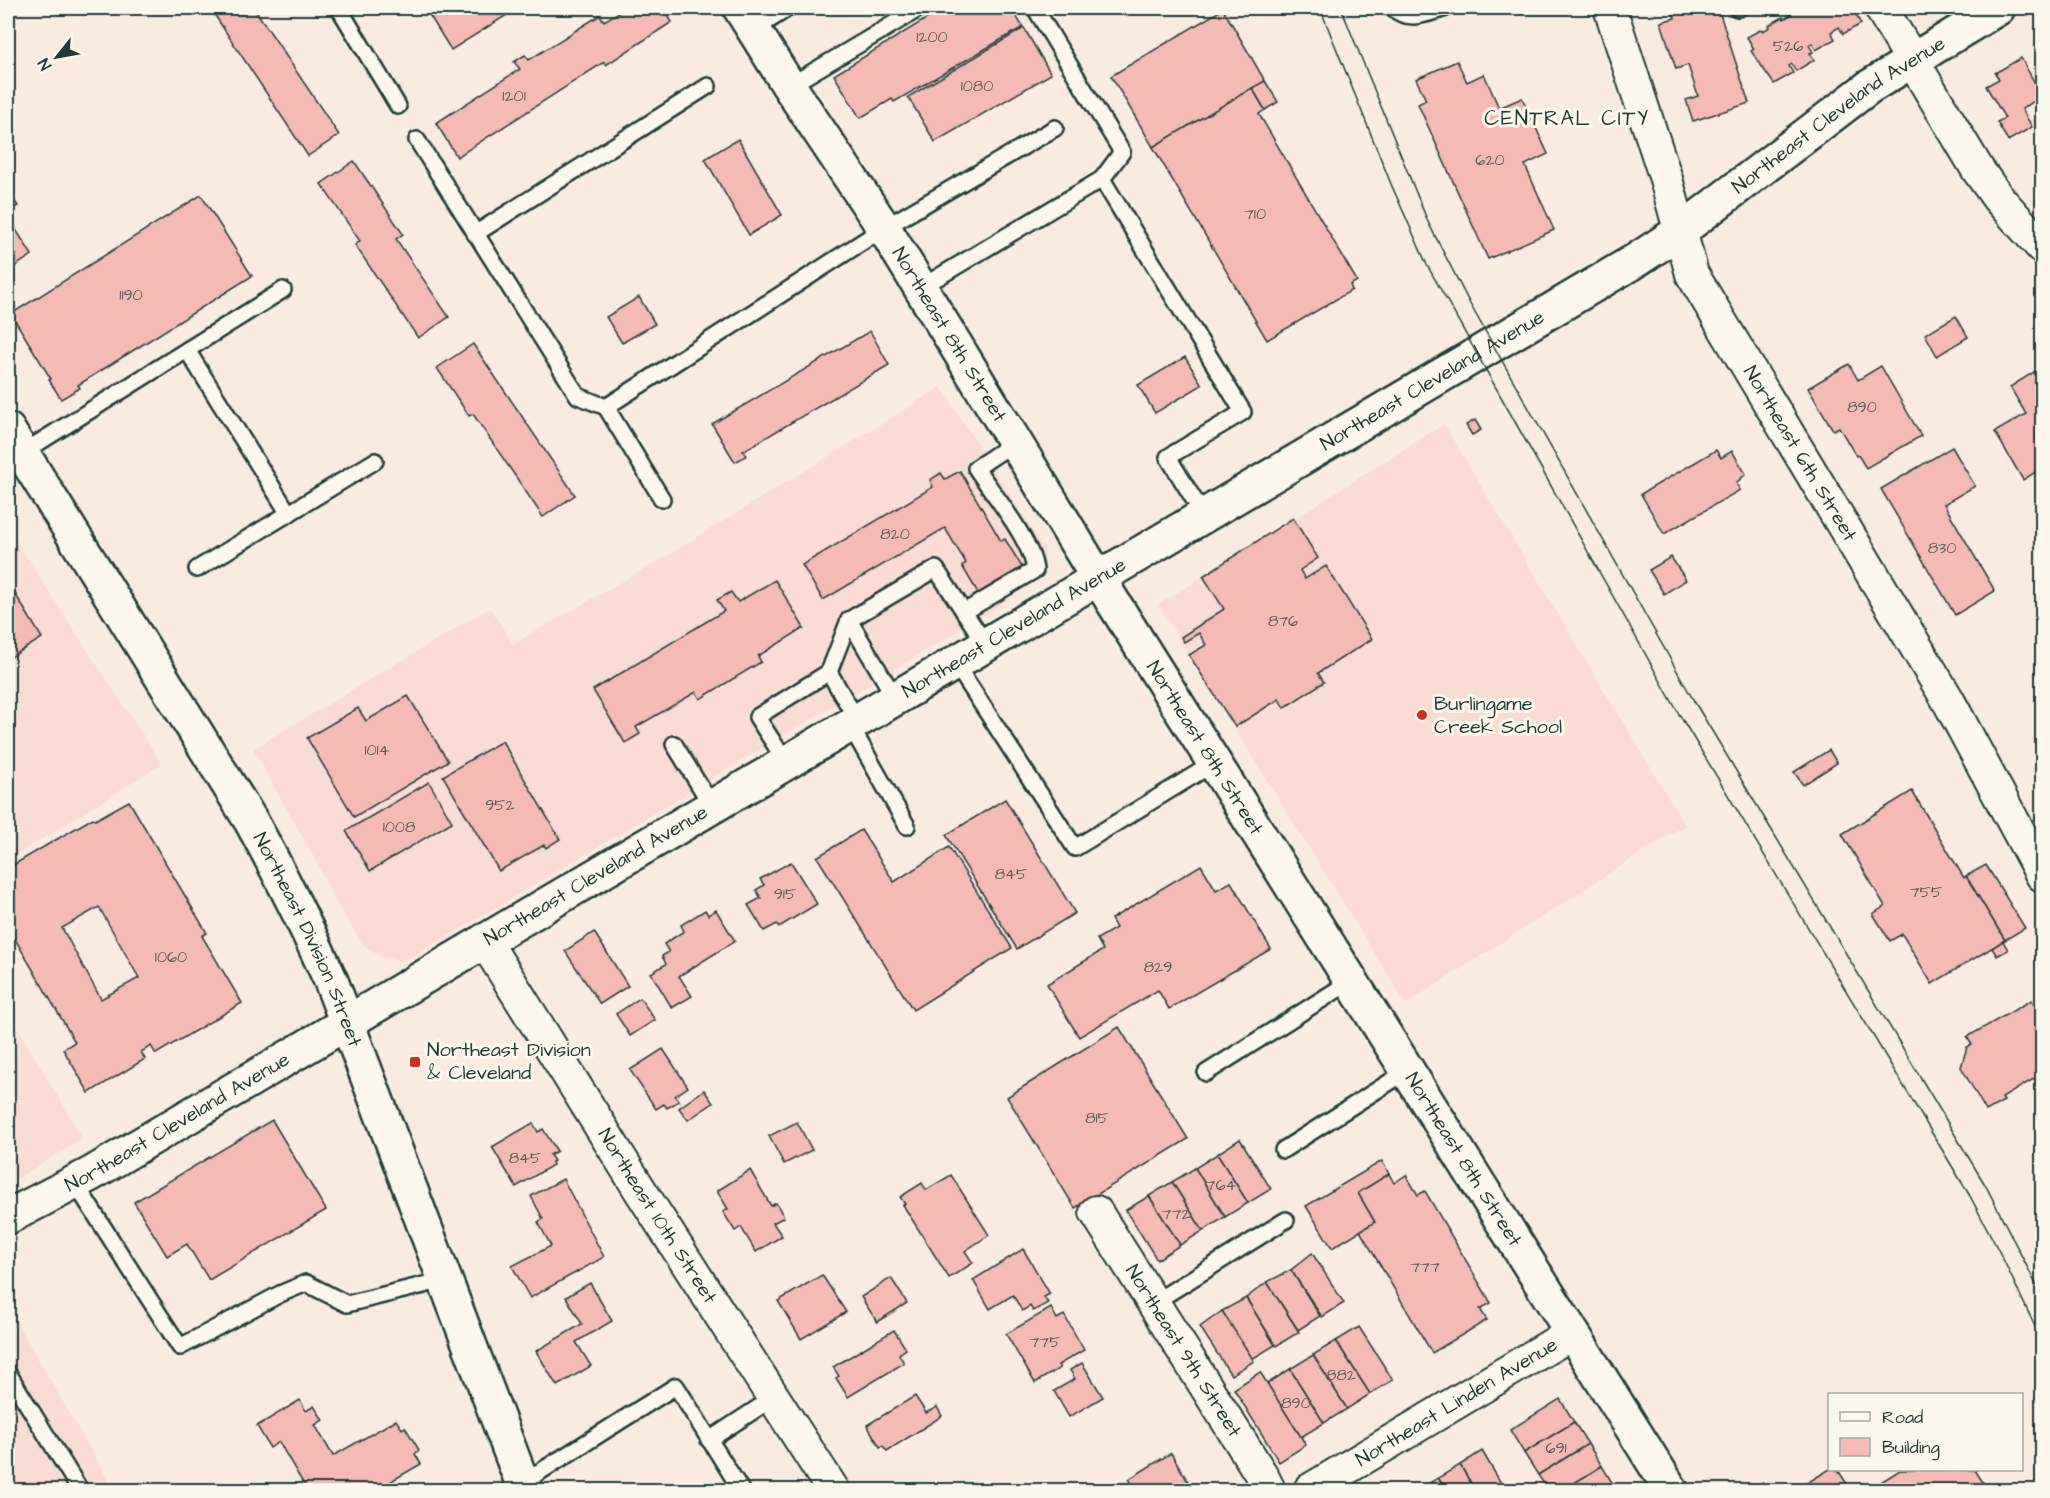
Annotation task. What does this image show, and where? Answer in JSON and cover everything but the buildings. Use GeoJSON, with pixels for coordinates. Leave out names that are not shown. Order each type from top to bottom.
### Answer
{"type":"FeatureCollection","features":[{"type":"Feature","properties":{"kind":"main road","name":"Northeast Cleveland Avenue"},"geometry":{"type":"LineString","coordinates":[[8,1217],[75,1183],[1573,298],[1679,232],[1841,107],[1911,60],[1998,8]]}},
{"type":"Feature","properties":{"kind":"main road","name":"Northeast 8th Street"},"geometry":{"type":"LineString","coordinates":[[747,19],[884,228],[1098,578],[1671,1491]]}},
{"type":"Feature","properties":{"kind":"main road","name":"Northeast Division Street"},"geometry":{"type":"LineString","coordinates":[[15,441],[251,821],[281,874],[331,981],[524,1486]]}},
{"type":"Feature","properties":{"kind":"street","name":"Northeast 6th Street"},"geometry":{"type":"LineString","coordinates":[[1610,8],[1666,178],[1692,274],[1948,700],[2043,875]]}},
{"type":"Feature","properties":{"kind":"street"},"geometry":{"type":"LineString","coordinates":[[1881,8],[1978,170],[1998,198],[2043,247]]}},
{"type":"Feature","properties":{"kind":"street","name":"Northeast 10th Street"},"geometry":{"type":"LineString","coordinates":[[484,940],[642,1193],[833,1491]]}},
{"type":"Feature","properties":{"kind":"street","name":"Northeast 9th Street"},"geometry":{"type":"LineString","coordinates":[[1096,1212],[1261,1474],[1269,1491]]}},
{"type":"Feature","properties":{"kind":"street","name":"Northeast Linden Avenue"},"geometry":{"type":"LineString","coordinates":[[1310,1491],[1572,1333]]}},
{"type":"Feature","properties":{"kind":"lane"},"geometry":{"type":"LineString","coordinates":[[339,8],[398,106]]}},
{"type":"Feature","properties":{"kind":"lane"},"geometry":{"type":"LineString","coordinates":[[747,19],[788,8]]}},
{"type":"Feature","properties":{"kind":"lane"},"geometry":{"type":"LineString","coordinates":[[789,86],[920,8]]}},
{"type":"Feature","properties":{"kind":"lane"},"geometry":{"type":"LineString","coordinates":[[921,288],[1102,179],[1122,152],[1035,8]]}},
{"type":"Feature","properties":{"kind":"lane"},"geometry":{"type":"LineString","coordinates":[[1393,8],[1400,14],[1413,16],[1446,8]]}},
{"type":"Feature","properties":{"kind":"lane"},"geometry":{"type":"LineString","coordinates":[[475,234],[708,86]]}},
{"type":"Feature","properties":{"kind":"lane"},"geometry":{"type":"LineString","coordinates":[[606,407],[884,228],[1055,128]]}},
{"type":"Feature","properties":{"kind":"lane"},"geometry":{"type":"LineString","coordinates":[[417,140],[578,396],[606,407],[662,499]]}},
{"type":"Feature","properties":{"kind":"lane"},"geometry":{"type":"LineString","coordinates":[[1102,179],[1242,412],[1168,457],[1204,516]]}},
{"type":"Feature","properties":{"kind":"lane"},"geometry":{"type":"LineString","coordinates":[[15,441],[187,350],[283,290]]}},
{"type":"Feature","properties":{"kind":"lane"},"geometry":{"type":"LineString","coordinates":[[187,350],[289,514]]}},
{"type":"Feature","properties":{"kind":"lane"},"geometry":{"type":"LineString","coordinates":[[964,612],[1035,570],[1034,561],[1025,541],[976,468],[1015,442]]}},
{"type":"Feature","properties":{"kind":"lane"},"geometry":{"type":"LineString","coordinates":[[197,569],[375,462]]}},
{"type":"Feature","properties":{"kind":"lane"},"geometry":{"type":"LineString","coordinates":[[786,762],[757,717],[829,672],[849,620],[936,569],[986,645]]}},
{"type":"Feature","properties":{"kind":"lane"},"geometry":{"type":"LineString","coordinates":[[849,620],[895,698]]}},
{"type":"Feature","properties":{"kind":"lane"},"geometry":{"type":"LineString","coordinates":[[955,663],[1075,848],[1214,763]]}},
{"type":"Feature","properties":{"kind":"lane"},"geometry":{"type":"LineString","coordinates":[[829,672],[907,826]]}},
{"type":"Feature","properties":{"kind":"lane"},"geometry":{"type":"LineString","coordinates":[[675,744],[712,806]]}},
{"type":"Feature","properties":{"kind":"lane"},"geometry":{"type":"LineString","coordinates":[[1206,1073],[1351,981]]}},
{"type":"Feature","properties":{"kind":"lane"},"geometry":{"type":"LineString","coordinates":[[1283,1150],[1407,1071]]}},
{"type":"Feature","properties":{"kind":"lane"},"geometry":{"type":"LineString","coordinates":[[75,1183],[180,1347],[280,1294],[306,1284],[347,1304],[444,1280]]}},
{"type":"Feature","properties":{"kind":"lane"},"geometry":{"type":"LineString","coordinates":[[1153,1303],[1286,1220]]}},
{"type":"Feature","properties":{"kind":"lane"},"geometry":{"type":"LineString","coordinates":[[8,1374],[80,1491]]}},
{"type":"Feature","properties":{"kind":"lane"},"geometry":{"type":"LineString","coordinates":[[524,1486],[676,1386],[741,1491]]}},
{"type":"Feature","properties":{"kind":"lane"},"geometry":{"type":"LineString","coordinates":[[709,1440],[774,1398]]}},
{"type":"Feature","properties":{"kind":"shaded area"},"geometry":{"type":"Polygon","coordinates":[[[941,387],[1044,548],[1045,566],[1040,577],[990,612],[440,941],[404,960],[383,958],[364,946],[338,906],[310,850],[253,749],[490,608],[513,644],[665,557],[941,387]]]}},
{"type":"Feature","properties":{"kind":"shaded area","name":"Burlingame Creek School"},"geometry":{"type":"Polygon","coordinates":[[[1444,424],[1685,825],[1406,1004],[1158,605],[1444,424]]]}},
{"type":"Feature","properties":{"kind":"shaded area"},"geometry":{"type":"Polygon","coordinates":[[[8,529],[162,764],[8,860],[8,529]]]}},
{"type":"Feature","properties":{"kind":"shaded area"},"geometry":{"type":"Polygon","coordinates":[[[8,1012],[83,1139],[8,1184],[8,1012]]]}},
{"type":"Feature","properties":{"kind":"shaded area"},"geometry":{"type":"Polygon","coordinates":[[[8,1307],[114,1490],[8,1490],[8,1307]]]}},
{"type":"Feature","properties":{"kind":"tram line"},"geometry":{"type":"LineString","coordinates":[[1320,8],[1391,184],[1427,265],[1679,714],[1970,1196],[2042,1341]]}},
{"type":"Feature","properties":{"kind":"tram line"},"geometry":{"type":"LineString","coordinates":[[1341,8],[1428,222],[1470,304],[1694,701],[1987,1188],[2042,1296]]}},
{"type":"Feature","properties":{"kind":"place","name":"Burlingame Creek School"},"geometry":{"type":"Point","coordinates":[1422,715]}},
{"type":"Feature","properties":{"kind":"place","name":"Northeast Division & Cleveland"},"geometry":{"type":"Point","coordinates":[415,1062]}},
{"type":"Feature","properties":{"kind":"district","name":"CENTRAL CITY"},"geometry":{"type":"Point","coordinates":[1567,118]}}]}
